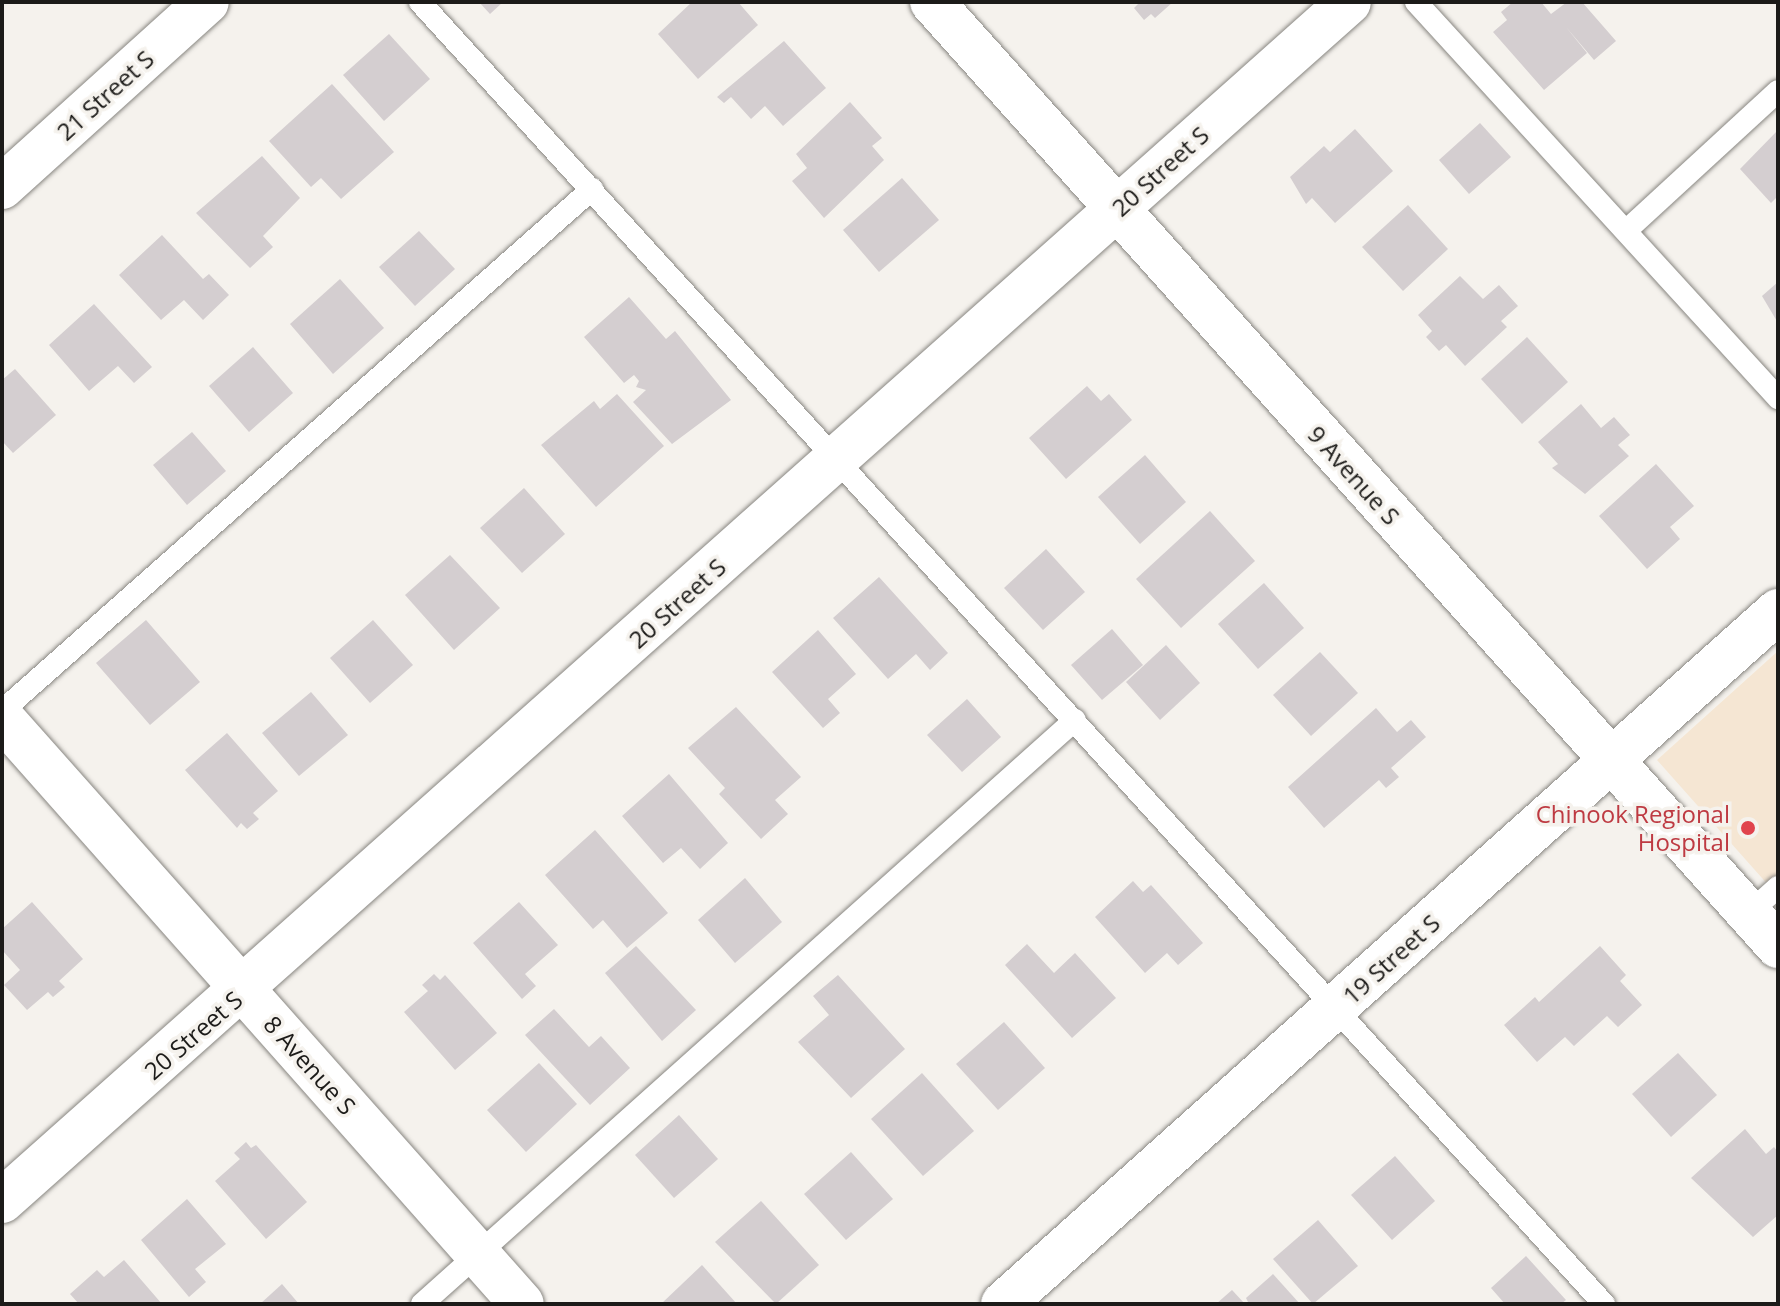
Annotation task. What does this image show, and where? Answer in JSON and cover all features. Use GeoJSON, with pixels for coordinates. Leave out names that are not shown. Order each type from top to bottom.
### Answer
{"type":"FeatureCollection","features":[{"type":"Feature","properties":{"kind":"street","name":"21 Street S"},"geometry":{"type":"LineString","coordinates":[[2,187],[207,2]]}},
{"type":"Feature","properties":{"kind":"street","name":"9 Avenue S"},"geometry":{"type":"LineString","coordinates":[[932,2],[1612,763],[1763,900],[1778,946]]}},
{"type":"Feature","properties":{"kind":"street","name":"20 Street S"},"geometry":{"type":"LineString","coordinates":[[2,1201],[244,990],[1349,2]]}},
{"type":"Feature","properties":{"kind":"street","name":"19 Street S"},"geometry":{"type":"LineString","coordinates":[[1003,1304],[1612,763],[1778,611]]}},
{"type":"Feature","properties":{"kind":"street","name":"8 Avenue S"},"geometry":{"type":"LineString","coordinates":[[2,718],[522,1304]]}},
{"type":"Feature","properties":{"kind":"lane"},"geometry":{"type":"LineString","coordinates":[[420,2],[1604,1304]]}},
{"type":"Feature","properties":{"kind":"lane"},"geometry":{"type":"LineString","coordinates":[[1416,2],[1628,229],[1778,398]]}},
{"type":"Feature","properties":{"kind":"lane"},"geometry":{"type":"LineString","coordinates":[[1628,229],[1778,91]]}},
{"type":"Feature","properties":{"kind":"lane"},"geometry":{"type":"LineString","coordinates":[[2,711],[592,189]]}},
{"type":"Feature","properties":{"kind":"lane"},"geometry":{"type":"LineString","coordinates":[[422,1304],[1075,720]]}},
{"type":"Feature","properties":{"kind":"shaded area","name":"Chinook Regional Hospital"},"geometry":{"type":"Polygon","coordinates":[[[1778,651],[1778,896],[1657,760],[1778,651]]]}},
{"type":"Feature","properties":{"kind":"building"},"geometry":{"type":"Polygon","coordinates":[[[479,2],[503,2],[490,14],[479,2]]]}},
{"type":"Feature","properties":{"kind":"building"},"geometry":{"type":"Polygon","coordinates":[[[692,2],[738,2],[758,25],[698,79],[658,34],[692,2]]]}},
{"type":"Feature","properties":{"kind":"building"},"geometry":{"type":"Polygon","coordinates":[[[1140,2],[1173,2],[1155,18],[1151,14],[1144,20],[1134,8],[1140,2]]]}},
{"type":"Feature","properties":{"kind":"building"},"geometry":{"type":"Polygon","coordinates":[[[1513,2],[1541,2],[1551,14],[1567,2],[1582,2],[1616,41],[1594,60],[1566,27],[1587,53],[1544,90],[1493,32],[1507,20],[1501,12],[1513,2]]]}},
{"type":"Feature","properties":{"kind":"building"},"geometry":{"type":"Polygon","coordinates":[[[389,34],[430,79],[384,121],[343,75],[389,34]]]}},
{"type":"Feature","properties":{"kind":"building"},"geometry":{"type":"Polygon","coordinates":[[[784,41],[826,88],[783,126],[765,106],[751,119],[731,97],[724,103],[717,97],[784,41]]]}},
{"type":"Feature","properties":{"kind":"building"},"geometry":{"type":"Polygon","coordinates":[[[332,84],[394,152],[341,199],[321,178],[311,187],[269,141],[332,84]]]}},
{"type":"Feature","properties":{"kind":"building"},"geometry":{"type":"Polygon","coordinates":[[[850,102],[882,138],[872,146],[884,160],[824,218],[792,181],[807,168],[796,154],[850,102]]]}},
{"type":"Feature","properties":{"kind":"building"},"geometry":{"type":"Polygon","coordinates":[[[1480,123],[1511,157],[1469,194],[1439,160],[1480,123]]]}},
{"type":"Feature","properties":{"kind":"building"},"geometry":{"type":"Polygon","coordinates":[[[1355,129],[1393,171],[1335,223],[1312,198],[1306,204],[1290,177],[1324,146],[1330,152],[1355,129]]]}},
{"type":"Feature","properties":{"kind":"building"},"geometry":{"type":"Polygon","coordinates":[[[1778,130],[1778,196],[1771,203],[1740,169],[1778,130]]]}},
{"type":"Feature","properties":{"kind":"building"},"geometry":{"type":"Polygon","coordinates":[[[262,156],[300,198],[263,236],[273,247],[250,268],[196,213],[262,156]]]}},
{"type":"Feature","properties":{"kind":"building"},"geometry":{"type":"Polygon","coordinates":[[[902,178],[939,220],[879,272],[843,230],[902,178]]]}},
{"type":"Feature","properties":{"kind":"building"},"geometry":{"type":"Polygon","coordinates":[[[1408,205],[1448,249],[1403,291],[1362,247],[1408,205]]]}},
{"type":"Feature","properties":{"kind":"building"},"geometry":{"type":"Polygon","coordinates":[[[419,231],[455,269],[415,306],[379,267],[419,231]]]}},
{"type":"Feature","properties":{"kind":"building"},"geometry":{"type":"Polygon","coordinates":[[[162,235],[203,279],[209,274],[229,295],[203,320],[184,300],[161,320],[119,275],[162,235]]]}},
{"type":"Feature","properties":{"kind":"building"},"geometry":{"type":"Polygon","coordinates":[[[1460,276],[1483,299],[1499,285],[1518,306],[1501,321],[1507,327],[1465,366],[1446,345],[1439,351],[1426,337],[1432,331],[1418,315],[1460,276]]]}},
{"type":"Feature","properties":{"kind":"building"},"geometry":{"type":"Polygon","coordinates":[[[340,279],[384,328],[333,374],[290,324],[340,279]]]}},
{"type":"Feature","properties":{"kind":"building"},"geometry":{"type":"Polygon","coordinates":[[[1778,282],[1778,323],[1762,296],[1778,282]]]}},
{"type":"Feature","properties":{"kind":"building"},"geometry":{"type":"Polygon","coordinates":[[[629,297],[666,339],[675,331],[731,400],[672,444],[633,402],[646,390],[636,387],[639,381],[634,375],[624,383],[584,337],[629,297]]]}},
{"type":"Feature","properties":{"kind":"building"},"geometry":{"type":"Polygon","coordinates":[[[94,304],[152,367],[134,383],[118,366],[89,391],[49,345],[94,304]]]}},
{"type":"Feature","properties":{"kind":"building"},"geometry":{"type":"Polygon","coordinates":[[[1527,337],[1568,382],[1522,424],[1481,379],[1527,337]]]}},
{"type":"Feature","properties":{"kind":"building"},"geometry":{"type":"Polygon","coordinates":[[[253,347],[293,393],[249,432],[209,386],[253,347]]]}},
{"type":"Feature","properties":{"kind":"building"},"geometry":{"type":"Polygon","coordinates":[[[15,369],[56,415],[13,453],[2,441],[2,380],[15,369]]]}},
{"type":"Feature","properties":{"kind":"building"},"geometry":{"type":"Polygon","coordinates":[[[1087,386],[1101,401],[1109,394],[1132,420],[1066,479],[1029,438],[1087,386]]]}},
{"type":"Feature","properties":{"kind":"building"},"geometry":{"type":"Polygon","coordinates":[[[617,394],[664,446],[596,507],[541,445],[594,401],[600,409],[617,394]]]}},
{"type":"Feature","properties":{"kind":"building"},"geometry":{"type":"Polygon","coordinates":[[[1581,404],[1601,428],[1614,417],[1630,435],[1618,445],[1629,456],[1585,494],[1552,468],[1558,464],[1538,442],[1581,404]]]}},
{"type":"Feature","properties":{"kind":"building"},"geometry":{"type":"Polygon","coordinates":[[[192,432],[226,471],[187,505],[153,465],[192,432]]]}},
{"type":"Feature","properties":{"kind":"building"},"geometry":{"type":"Polygon","coordinates":[[[1145,455],[1186,502],[1140,544],[1098,497],[1145,455]]]}},
{"type":"Feature","properties":{"kind":"building"},"geometry":{"type":"Polygon","coordinates":[[[1656,464],[1694,506],[1670,527],[1680,539],[1647,569],[1599,516],[1656,464]]]}},
{"type":"Feature","properties":{"kind":"building"},"geometry":{"type":"Polygon","coordinates":[[[524,488],[565,534],[522,573],[480,528],[524,488]]]}},
{"type":"Feature","properties":{"kind":"building"},"geometry":{"type":"Polygon","coordinates":[[[1210,511],[1255,561],[1181,628],[1136,579],[1210,511]]]}},
{"type":"Feature","properties":{"kind":"building"},"geometry":{"type":"Polygon","coordinates":[[[1046,549],[1085,592],[1043,630],[1004,588],[1046,549]]]}},
{"type":"Feature","properties":{"kind":"building"},"geometry":{"type":"Polygon","coordinates":[[[450,555],[500,608],[454,650],[405,595],[450,555]]]}},
{"type":"Feature","properties":{"kind":"building"},"geometry":{"type":"Polygon","coordinates":[[[879,577],[948,653],[930,670],[916,654],[888,679],[833,618],[879,577]]]}},
{"type":"Feature","properties":{"kind":"building"},"geometry":{"type":"Polygon","coordinates":[[[1264,583],[1304,628],[1258,669],[1218,624],[1264,583]]]}},
{"type":"Feature","properties":{"kind":"building"},"geometry":{"type":"Polygon","coordinates":[[[146,620],[200,682],[150,725],[96,663],[146,620]]]}},
{"type":"Feature","properties":{"kind":"building"},"geometry":{"type":"Polygon","coordinates":[[[373,620],[413,665],[370,703],[330,658],[373,620]]]}},
{"type":"Feature","properties":{"kind":"building"},"geometry":{"type":"Polygon","coordinates":[[[1112,629],[1143,665],[1102,700],[1071,665],[1112,629]]]}},
{"type":"Feature","properties":{"kind":"building"},"geometry":{"type":"Polygon","coordinates":[[[818,630],[856,674],[828,699],[840,713],[823,728],[772,672],[818,630]]]}},
{"type":"Feature","properties":{"kind":"building"},"geometry":{"type":"Polygon","coordinates":[[[1166,645],[1200,683],[1160,720],[1126,682],[1166,645]]]}},
{"type":"Feature","properties":{"kind":"building"},"geometry":{"type":"Polygon","coordinates":[[[1320,652],[1358,693],[1311,736],[1273,695],[1320,652]]]}},
{"type":"Feature","properties":{"kind":"building"},"geometry":{"type":"Polygon","coordinates":[[[311,692],[348,735],[299,776],[262,733],[311,692]]]}},
{"type":"Feature","properties":{"kind":"building"},"geometry":{"type":"Polygon","coordinates":[[[967,699],[1001,737],[962,772],[927,735],[967,699]]]}},
{"type":"Feature","properties":{"kind":"building"},"geometry":{"type":"Polygon","coordinates":[[[736,707],[801,777],[775,800],[788,814],[761,839],[719,794],[725,788],[688,748],[736,707]]]}},
{"type":"Feature","properties":{"kind":"building"},"geometry":{"type":"Polygon","coordinates":[[[1376,708],[1397,732],[1411,720],[1426,737],[1391,768],[1399,777],[1386,788],[1379,780],[1324,828],[1288,787],[1376,708]]]}},
{"type":"Feature","properties":{"kind":"building"},"geometry":{"type":"Polygon","coordinates":[[[227,733],[278,791],[253,813],[259,819],[247,829],[241,823],[237,828],[185,770],[227,733]]]}},
{"type":"Feature","properties":{"kind":"building"},"geometry":{"type":"Polygon","coordinates":[[[669,774],[728,843],[700,869],[681,848],[663,863],[622,816],[669,774]]]}},
{"type":"Feature","properties":{"kind":"building"},"geometry":{"type":"Polygon","coordinates":[[[595,830],[668,913],[627,948],[603,920],[593,929],[545,875],[595,830]]]}},
{"type":"Feature","properties":{"kind":"building"},"geometry":{"type":"Polygon","coordinates":[[[745,878],[782,922],[735,963],[698,920],[745,878]]]}},
{"type":"Feature","properties":{"kind":"building"},"geometry":{"type":"Polygon","coordinates":[[[1133,881],[1143,892],[1151,885],[1203,943],[1178,965],[1167,953],[1145,973],[1095,917],[1133,881]]]}},
{"type":"Feature","properties":{"kind":"building"},"geometry":{"type":"Polygon","coordinates":[[[32,902],[83,959],[59,981],[65,987],[53,997],[48,992],[27,1010],[4,985],[20,970],[2,950],[2,929],[32,902]]]}},
{"type":"Feature","properties":{"kind":"building"},"geometry":{"type":"Polygon","coordinates":[[[519,902],[558,945],[525,974],[536,986],[522,999],[473,943],[519,902]]]}},
{"type":"Feature","properties":{"kind":"building"},"geometry":{"type":"Polygon","coordinates":[[[1027,944],[1054,973],[1075,953],[1116,998],[1072,1038],[1005,965],[1027,944]]]}},
{"type":"Feature","properties":{"kind":"building"},"geometry":{"type":"Polygon","coordinates":[[[636,946],[696,1010],[662,1041],[605,973],[636,946]]]}},
{"type":"Feature","properties":{"kind":"building"},"geometry":{"type":"Polygon","coordinates":[[[1600,946],[1626,975],[1620,981],[1642,1005],[1618,1027],[1607,1016],[1574,1046],[1565,1037],[1537,1062],[1504,1025],[1535,997],[1539,1002],[1600,946]]]}},
{"type":"Feature","properties":{"kind":"building"},"geometry":{"type":"Polygon","coordinates":[[[434,974],[440,980],[445,975],[497,1033],[455,1070],[404,1012],[428,991],[422,985],[434,974]]]}},
{"type":"Feature","properties":{"kind":"building"},"geometry":{"type":"Polygon","coordinates":[[[838,975],[905,1049],[851,1098],[798,1042],[829,1015],[813,996],[838,975]]]}},
{"type":"Feature","properties":{"kind":"building"},"geometry":{"type":"Polygon","coordinates":[[[554,1009],[589,1047],[601,1036],[630,1068],[590,1105],[525,1035],[554,1009]]]}},
{"type":"Feature","properties":{"kind":"building"},"geometry":{"type":"Polygon","coordinates":[[[1004,1022],[1045,1068],[998,1110],[956,1064],[1004,1022]]]}},
{"type":"Feature","properties":{"kind":"building"},"geometry":{"type":"Polygon","coordinates":[[[1678,1053],[1717,1095],[1671,1137],[1632,1094],[1678,1053]]]}},
{"type":"Feature","properties":{"kind":"building"},"geometry":{"type":"Polygon","coordinates":[[[539,1063],[577,1104],[526,1152],[487,1110],[539,1063]]]}},
{"type":"Feature","properties":{"kind":"building"},"geometry":{"type":"Polygon","coordinates":[[[922,1073],[974,1131],[923,1176],[871,1119],[922,1073]]]}},
{"type":"Feature","properties":{"kind":"building"},"geometry":{"type":"Polygon","coordinates":[[[679,1115],[718,1159],[674,1198],[635,1155],[679,1115]]]}},
{"type":"Feature","properties":{"kind":"building"},"geometry":{"type":"Polygon","coordinates":[[[1745,1129],[1766,1154],[1774,1147],[1778,1152],[1778,1215],[1753,1237],[1691,1178],[1745,1129]]]}},
{"type":"Feature","properties":{"kind":"building"},"geometry":{"type":"Polygon","coordinates":[[[246,1142],[251,1148],[256,1145],[307,1202],[266,1239],[215,1181],[240,1159],[234,1153],[246,1142]]]}},
{"type":"Feature","properties":{"kind":"building"},"geometry":{"type":"Polygon","coordinates":[[[851,1152],[893,1199],[846,1240],[804,1194],[851,1152]]]}},
{"type":"Feature","properties":{"kind":"building"},"geometry":{"type":"Polygon","coordinates":[[[1395,1156],[1435,1201],[1392,1240],[1351,1195],[1395,1156]]]}},
{"type":"Feature","properties":{"kind":"building"},"geometry":{"type":"Polygon","coordinates":[[[187,1199],[226,1244],[195,1269],[206,1282],[189,1297],[141,1240],[187,1199]]]}},
{"type":"Feature","properties":{"kind":"building"},"geometry":{"type":"Polygon","coordinates":[[[761,1201],[819,1265],[776,1304],[715,1242],[761,1201]]]}},
{"type":"Feature","properties":{"kind":"building"},"geometry":{"type":"Polygon","coordinates":[[[1318,1220],[1358,1266],[1313,1304],[1273,1259],[1318,1220]]]}},
{"type":"Feature","properties":{"kind":"building"},"geometry":{"type":"Polygon","coordinates":[[[1526,1256],[1566,1300],[1561,1304],[1505,1304],[1491,1288],[1526,1256]]]}},
{"type":"Feature","properties":{"kind":"building"},"geometry":{"type":"Polygon","coordinates":[[[124,1260],[162,1304],[79,1304],[70,1294],[97,1270],[104,1277],[124,1260]]]}},
{"type":"Feature","properties":{"kind":"building"},"geometry":{"type":"Polygon","coordinates":[[[702,1265],[737,1304],[661,1304],[702,1265]]]}},
{"type":"Feature","properties":{"kind":"building"},"geometry":{"type":"Polygon","coordinates":[[[1273,1274],[1300,1304],[1249,1304],[1246,1298],[1273,1274]]]}},
{"type":"Feature","properties":{"kind":"building"},"geometry":{"type":"Polygon","coordinates":[[[282,1284],[299,1304],[260,1304],[282,1284]]]}},
{"type":"Feature","properties":{"kind":"building"},"geometry":{"type":"Polygon","coordinates":[[[1232,1290],[1245,1304],[1216,1304],[1232,1290]]]}},
{"type":"Feature","properties":{"kind":"place","name":"Chinook Regional Hospital"},"geometry":{"type":"Point","coordinates":[1748,828]}}]}
